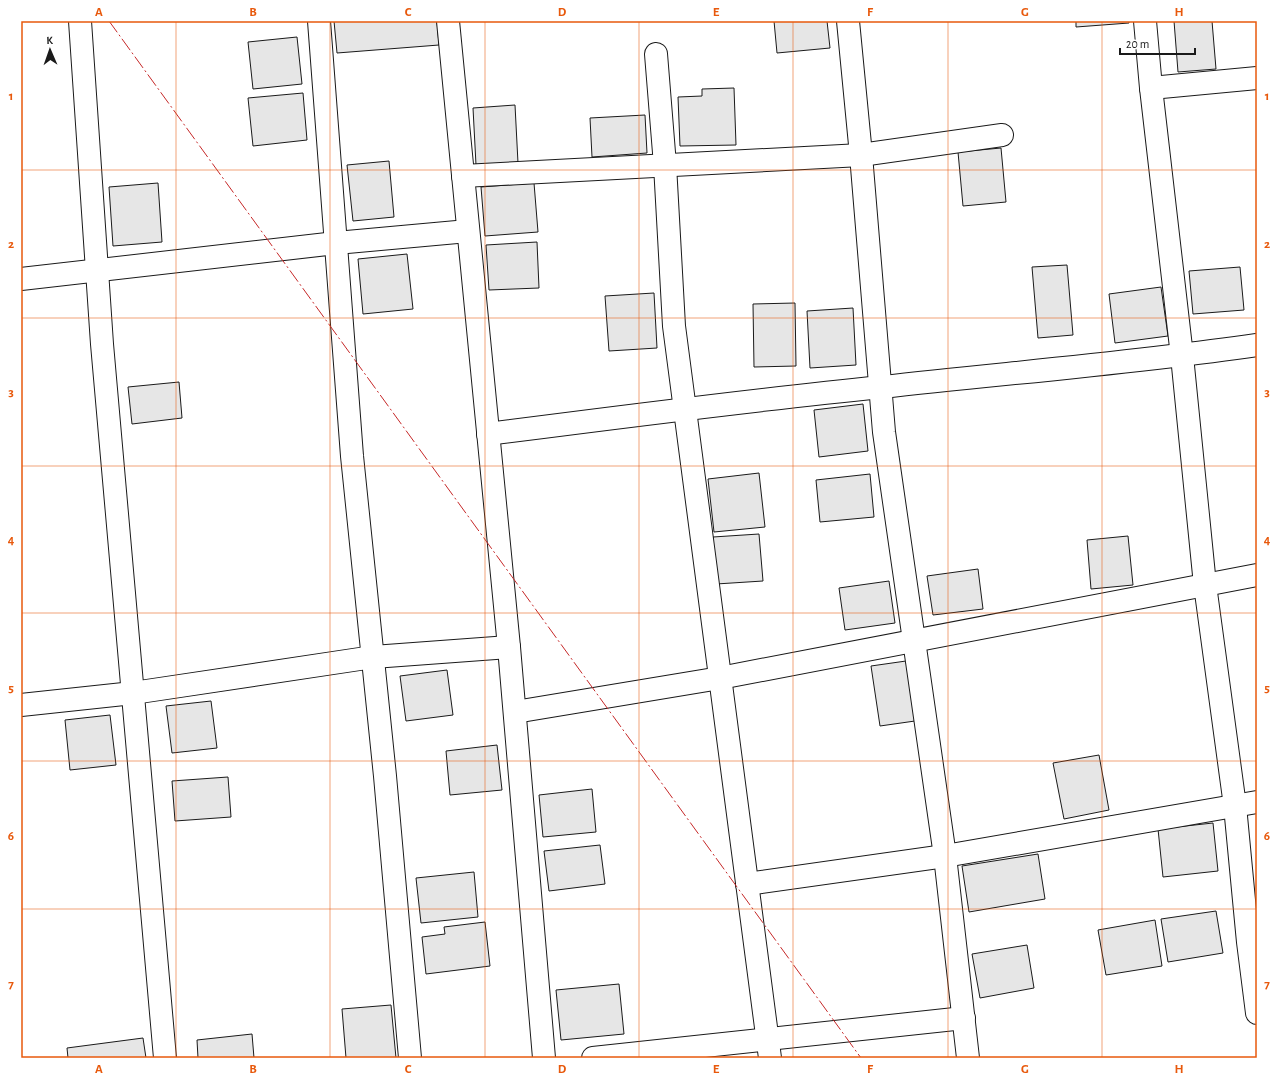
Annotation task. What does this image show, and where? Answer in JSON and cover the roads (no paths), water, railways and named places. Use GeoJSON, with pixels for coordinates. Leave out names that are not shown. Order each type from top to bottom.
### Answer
{"type":"FeatureCollection","features":[{"type":"Feature","properties":{"kind":"street"},"geometry":{"type":"LineString","coordinates":[[80,21],[102,344],[165,1058]]}},
{"type":"Feature","properties":{"kind":"street"},"geometry":{"type":"LineString","coordinates":[[319,21],[352,456],[385,776],[410,1058]]}},
{"type":"Feature","properties":{"kind":"street"},"geometry":{"type":"LineString","coordinates":[[448,21],[509,647],[544,1058]]}},
{"type":"Feature","properties":{"kind":"street"},"geometry":{"type":"LineString","coordinates":[[848,21],[861,155],[884,432],[945,856],[968,1058]]}},
{"type":"Feature","properties":{"kind":"street"},"geometry":{"type":"LineString","coordinates":[[1145,21],[1151,88],[1182,356],[1205,585],[1252,942],[1257,1013]]}},
{"type":"Feature","properties":{"kind":"street"},"geometry":{"type":"LineString","coordinates":[[656,54],[665,165],[674,326],[769,1049]]}},
{"type":"Feature","properties":{"kind":"street"},"geometry":{"type":"LineString","coordinates":[[1151,88],[1257,78]]}},
{"type":"Feature","properties":{"kind":"street"},"geometry":{"type":"LineString","coordinates":[[463,176],[861,155],[1002,135]]}},
{"type":"Feature","properties":{"kind":"street"},"geometry":{"type":"LineString","coordinates":[[21,280],[336,243],[468,231]]}},
{"type":"Feature","properties":{"kind":"street"},"geometry":{"type":"LineString","coordinates":[[488,434],[685,409],[880,387],[1182,356],[1257,345]]}},
{"type":"Feature","properties":{"kind":"street"},"geometry":{"type":"LineString","coordinates":[[515,712],[720,678],[1257,575]]}},
{"type":"Feature","properties":{"kind":"street"},"geometry":{"type":"LineString","coordinates":[[21,705],[133,694],[373,657],[509,647]]}},
{"type":"Feature","properties":{"kind":"street"},"geometry":{"type":"LineString","coordinates":[[747,884],[945,856],[1257,802]]}},
{"type":"Feature","properties":{"kind":"street"},"geometry":{"type":"LineString","coordinates":[[593,1058],[769,1049],[964,1018]]}}]}
